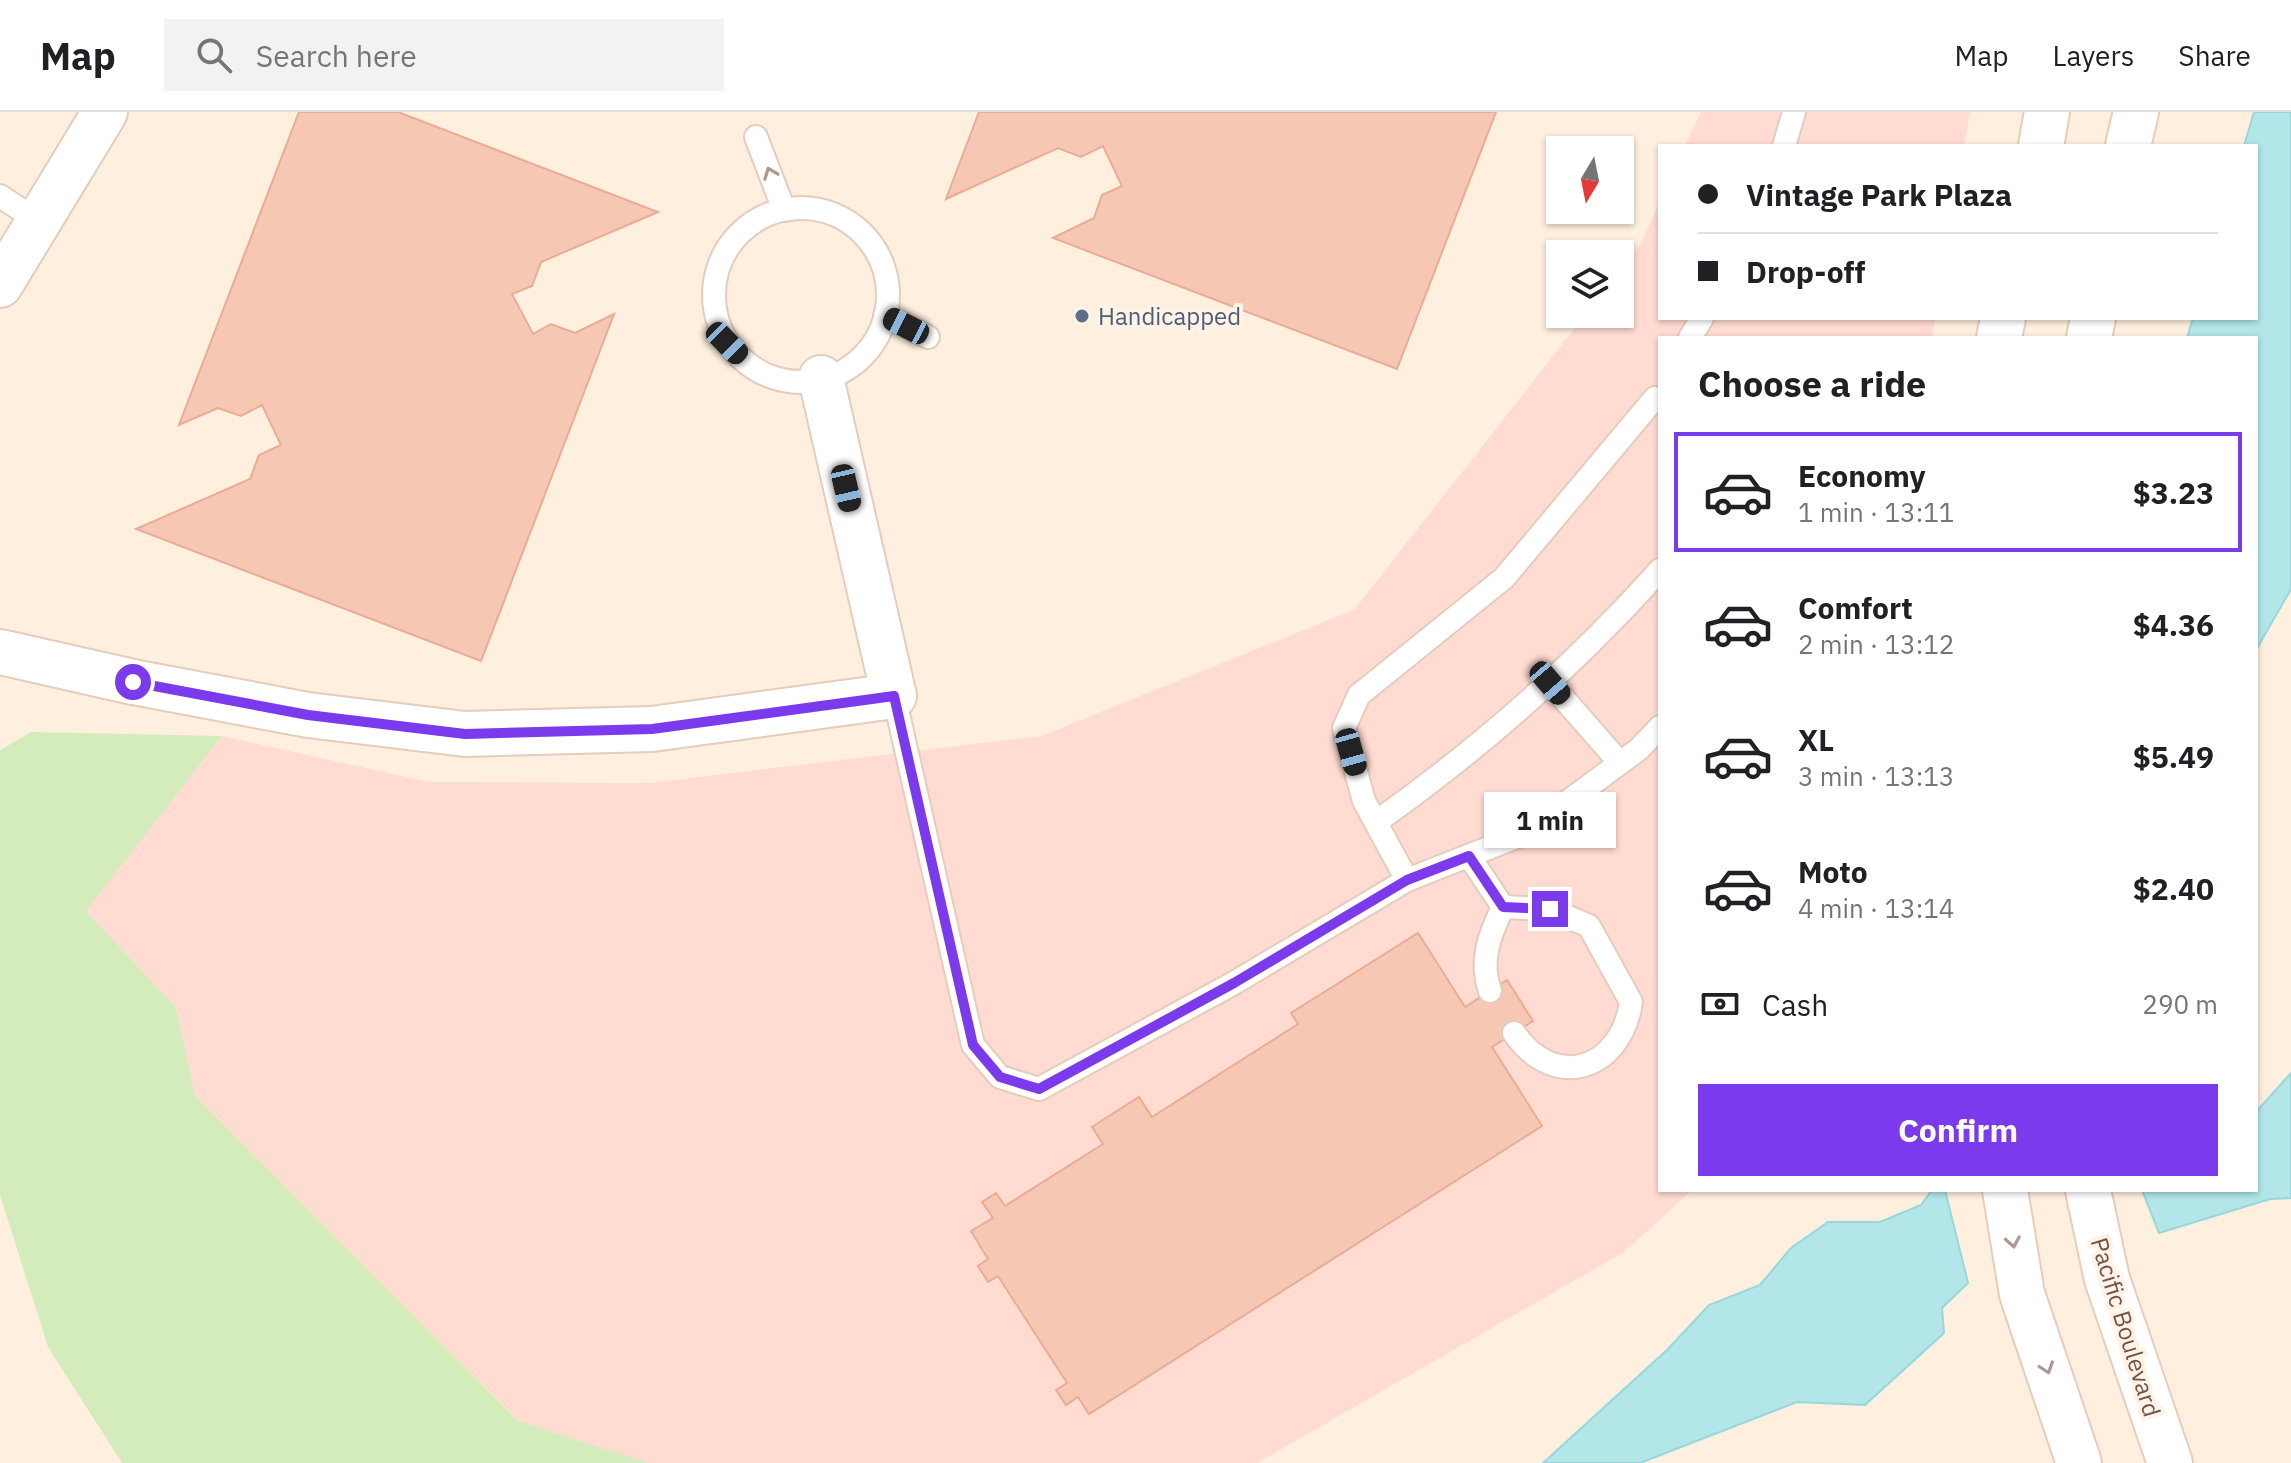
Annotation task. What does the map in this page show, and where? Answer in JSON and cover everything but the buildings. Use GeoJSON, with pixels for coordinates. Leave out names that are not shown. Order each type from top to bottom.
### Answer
{"type":"FeatureCollection","features":[{"type":"Feature","properties":{"kind":"street"},"geometry":{"type":"LineString","coordinates":[[0,285],[41,223],[105,112]]}},
{"type":"Feature","properties":{"kind":"street"},"geometry":{"type":"LineString","coordinates":[[2041,144],[2047,112]]}},
{"type":"Feature","properties":{"kind":"street"},"geometry":{"type":"LineString","coordinates":[[2128,144],[2136,112]]}},
{"type":"Feature","properties":{"kind":"street"},"geometry":{"type":"LineString","coordinates":[[0,652],[133,682],[308,715],[465,734],[652,729],[894,696],[821,378]]}},
{"type":"Feature","properties":{"kind":"street"},"geometry":{"type":"LineString","coordinates":[[2005,1192],[2022,1294],[2079,1463]]}},
{"type":"Feature","properties":{"kind":"street","name":"Pacific Boulevard"},"geometry":{"type":"LineString","coordinates":[[2088,1192],[2107,1279],[2170,1463]]}},
{"type":"Feature","properties":{"kind":"lane"},"geometry":{"type":"LineString","coordinates":[[1785,144],[1794,112]]}},
{"type":"Feature","properties":{"kind":"lane"},"geometry":{"type":"LineString","coordinates":[[756,137],[784,210]]}},
{"type":"Feature","properties":{"kind":"lane"},"geometry":{"type":"LineString","coordinates":[[0,196],[41,223]]}},
{"type":"Feature","properties":{"kind":"lane"},"geometry":{"type":"LineString","coordinates":[[815,209],[846,220],[872,244],[885,268],[889,298],[885,315],[879,335],[855,365],[821,378],[790,383],[755,370],[727,343],[715,315],[715,278],[729,245],[750,224],[784,210],[815,209]]}},
{"type":"Feature","properties":{"kind":"lane"},"geometry":{"type":"LineString","coordinates":[[885,315],[928,337]]}},
{"type":"Feature","properties":{"kind":"lane"},"geometry":{"type":"LineString","coordinates":[[1407,880],[1364,801],[1344,728],[1359,695],[1504,578],[1658,396]]}},
{"type":"Feature","properties":{"kind":"lane"},"geometry":{"type":"LineString","coordinates":[[1376,822],[1455,766],[1592,646],[1658,572]]}},
{"type":"Feature","properties":{"kind":"lane"},"geometry":{"type":"LineString","coordinates":[[1550,683],[1620,763]]}},
{"type":"Feature","properties":{"kind":"lane"},"geometry":{"type":"LineString","coordinates":[[894,696],[973,1045],[1000,1077],[1039,1089],[1234,983],[1407,880],[1524,834],[1620,763],[1658,729]]}},
{"type":"Feature","properties":{"kind":"lane"},"geometry":{"type":"LineString","coordinates":[[1469,856],[1503,907]]}},
{"type":"Feature","properties":{"kind":"lane"},"geometry":{"type":"LineString","coordinates":[[1490,991],[1486,980],[1486,943],[1503,907]]}},
{"type":"Feature","properties":{"kind":"lane"},"geometry":{"type":"LineString","coordinates":[[1503,907],[1550,909],[1589,926],[1631,1002],[1622,1037],[1587,1066],[1572,1069],[1552,1064],[1525,1048],[1514,1033]]}},
{"type":"Feature","properties":{"kind":"shaded area"},"geometry":{"type":"Polygon","coordinates":[[[1701,112],[1970,112],[1964,144],[1686,144],[1701,112]]]}},
{"type":"Feature","properties":{"kind":"shaded area"},"geometry":{"type":"Polygon","coordinates":[[[1658,205],[1658,320],[1935,320],[1932,336],[1658,336],[1658,1192],[1690,1192],[1624,1252],[1257,1463],[649,1463],[519,1422],[195,1096],[176,1007],[85,910],[222,736],[428,782],[649,783],[1041,736],[1354,610],[1575,328],[1634,328],[1634,252],[1658,205]]]}},
{"type":"Feature","properties":{"kind":"green space"},"geometry":{"type":"Polygon","coordinates":[[[31,732],[222,736],[86,911],[176,1007],[195,1096],[518,1421],[649,1463],[122,1463],[48,1347],[0,1195],[0,750],[31,732]]]}},
{"type":"Feature","properties":{"kind":"water"},"geometry":{"type":"Polygon","coordinates":[[[2254,112],[2291,112],[2291,589],[2258,647],[2258,336],[2188,336],[2192,320],[2258,320],[2258,144],[2245,144],[2254,112]]]}},
{"type":"Feature","properties":{"kind":"water"},"geometry":{"type":"Polygon","coordinates":[[[2291,1073],[2291,1198],[2270,1199],[2159,1233],[2143,1192],[2258,1192],[2258,1110],[2291,1073]]]}},
{"type":"Feature","properties":{"kind":"water"},"geometry":{"type":"Polygon","coordinates":[[[1931,1192],[1945,1192],[1968,1283],[1942,1308],[1944,1333],[1865,1405],[1797,1402],[1640,1463],[1543,1463],[1668,1349],[1709,1305],[1760,1285],[1791,1248],[1828,1222],[1880,1222],[1921,1205],[1931,1192]]]}},
{"type":"Feature","properties":{"kind":"place","name":"Handicapped"},"geometry":{"type":"Point","coordinates":[1082,316]}},
{"type":"Feature","properties":{"kind":"route"},"geometry":{"type":"LineString","coordinates":[[133,682],[308,715],[465,734],[652,729],[894,696],[973,1045],[1000,1077],[1039,1089],[1234,983],[1407,880],[1469,856],[1503,907],[1550,909]]}}]}
